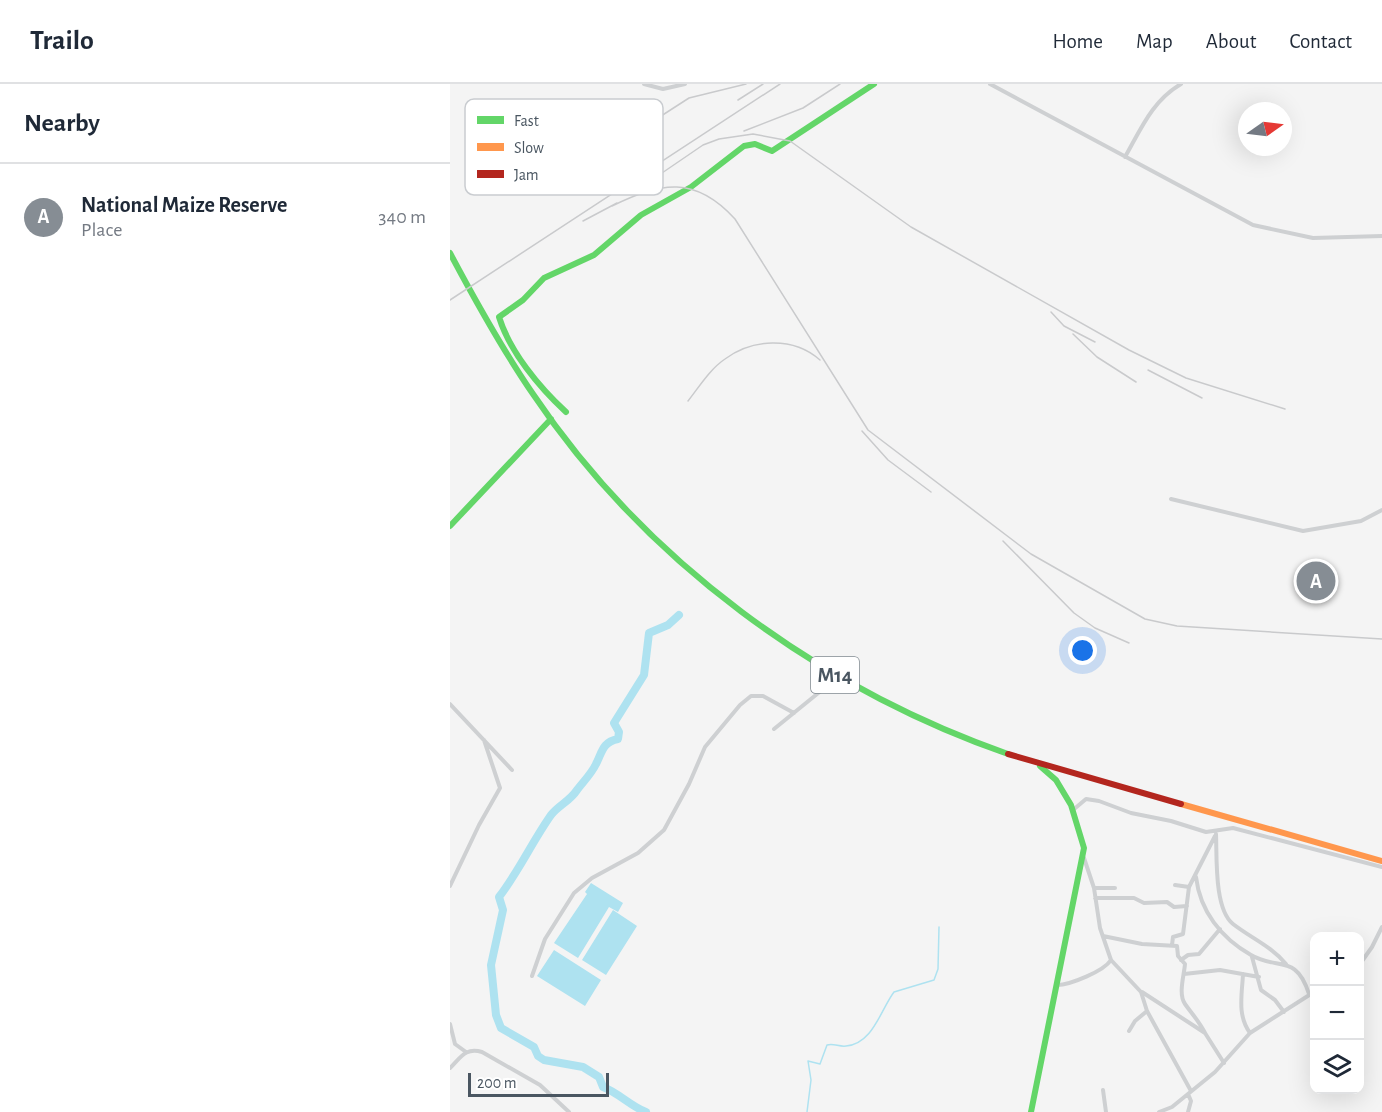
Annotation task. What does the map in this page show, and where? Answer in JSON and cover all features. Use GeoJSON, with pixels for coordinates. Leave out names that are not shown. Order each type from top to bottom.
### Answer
{"type":"FeatureCollection","features":[{"type":"Feature","properties":{"kind":"main road"},"geometry":{"type":"LineString","coordinates":[[566,412],[534,376],[499,317],[523,300],[544,278],[594,255],[641,215],[691,187],[744,146],[755,144],[771,151],[874,84]]}},
{"type":"Feature","properties":{"kind":"main road","name":"M14"},"geometry":{"type":"LineString","coordinates":[[450,253],[495,336],[551,419],[616,499],[682,563],[794,650],[838,676],[936,727],[1038,764],[1382,861]]}},
{"type":"Feature","properties":{"kind":"main road"},"geometry":{"type":"LineString","coordinates":[[450,526],[551,419]]}},
{"type":"Feature","properties":{"kind":"main road"},"geometry":{"type":"LineString","coordinates":[[1031,1112],[1038,1067],[1084,858],[1081,834],[1073,810],[1056,780],[1038,764]]}},
{"type":"Feature","properties":{"kind":"street"},"geometry":{"type":"LineString","coordinates":[[644,84],[663,89],[685,84]]}},
{"type":"Feature","properties":{"kind":"street"},"geometry":{"type":"LineString","coordinates":[[990,84],[1252,225],[1313,238],[1382,236]]}},
{"type":"Feature","properties":{"kind":"street"},"geometry":{"type":"LineString","coordinates":[[1125,157],[1154,106],[1181,84]]}},
{"type":"Feature","properties":{"kind":"street"},"geometry":{"type":"LineString","coordinates":[[1171,499],[1303,531],[1361,521],[1382,510]]}},
{"type":"Feature","properties":{"kind":"street"},"geometry":{"type":"LineString","coordinates":[[774,729],[838,676]]}},
{"type":"Feature","properties":{"kind":"street"},"geometry":{"type":"LineString","coordinates":[[532,976],[544,939],[574,893],[592,878],[638,853],[664,830],[689,784],[705,747],[740,705],[751,696],[763,696],[794,713]]}},
{"type":"Feature","properties":{"kind":"street"},"geometry":{"type":"LineString","coordinates":[[450,704],[512,770]]}},
{"type":"Feature","properties":{"kind":"street"},"geometry":{"type":"LineString","coordinates":[[450,885],[500,788],[484,740]]}},
{"type":"Feature","properties":{"kind":"street"},"geometry":{"type":"LineString","coordinates":[[1073,810],[1086,799],[1099,801],[1131,813],[1171,821],[1206,832],[1233,828],[1382,867]]}},
{"type":"Feature","properties":{"kind":"street"},"geometry":{"type":"LineString","coordinates":[[1172,945],[1173,937],[1183,934],[1189,886],[1196,877],[1216,834],[1232,819]]}},
{"type":"Feature","properties":{"kind":"street"},"geometry":{"type":"LineString","coordinates":[[1159,1112],[1172,1107],[1224,1063],[1250,1033],[1309,994],[1301,975],[1286,964],[1277,953],[1233,924],[1223,911],[1216,834]]}},
{"type":"Feature","properties":{"kind":"street"},"geometry":{"type":"LineString","coordinates":[[1084,858],[1094,888],[1103,936],[1111,960],[1141,992],[1205,1033]]}},
{"type":"Feature","properties":{"kind":"street"},"geometry":{"type":"LineString","coordinates":[[1196,877],[1204,910],[1220,929],[1252,956],[1286,964]]}},
{"type":"Feature","properties":{"kind":"street"},"geometry":{"type":"LineString","coordinates":[[1175,885],[1189,886]]}},
{"type":"Feature","properties":{"kind":"street"},"geometry":{"type":"LineString","coordinates":[[1094,888],[1114,888]]}},
{"type":"Feature","properties":{"kind":"street"},"geometry":{"type":"LineString","coordinates":[[1095,898],[1134,898],[1144,903],[1167,902],[1174,907],[1187,905]]}},
{"type":"Feature","properties":{"kind":"street"},"geometry":{"type":"LineString","coordinates":[[1364,957],[1382,927]]}},
{"type":"Feature","properties":{"kind":"street"},"geometry":{"type":"LineString","coordinates":[[1181,960],[1188,955],[1199,954],[1220,929]]}},
{"type":"Feature","properties":{"kind":"street"},"geometry":{"type":"LineString","coordinates":[[1103,936],[1142,944],[1177,946],[1181,960],[1185,964],[1185,1004],[1198,1018],[1218,1058],[1224,1063]]}},
{"type":"Feature","properties":{"kind":"street"},"geometry":{"type":"LineString","coordinates":[[1252,956],[1261,990],[1275,1000],[1284,1012]]}},
{"type":"Feature","properties":{"kind":"street"},"geometry":{"type":"LineString","coordinates":[[1056,985],[1070,983],[1101,970],[1111,960]]}},
{"type":"Feature","properties":{"kind":"street"},"geometry":{"type":"LineString","coordinates":[[1184,974],[1220,970],[1259,977]]}},
{"type":"Feature","properties":{"kind":"street"},"geometry":{"type":"LineString","coordinates":[[1243,974],[1241,1014],[1243,1023],[1250,1033]]}},
{"type":"Feature","properties":{"kind":"street"},"geometry":{"type":"LineString","coordinates":[[1141,992],[1147,1011],[1190,1092],[1191,1101],[1188,1112]]}},
{"type":"Feature","properties":{"kind":"street"},"geometry":{"type":"LineString","coordinates":[[1129,1031],[1135,1021],[1147,1011]]}},
{"type":"Feature","properties":{"kind":"street"},"geometry":{"type":"LineString","coordinates":[[450,1024],[455,1044],[466,1052]]}},
{"type":"Feature","properties":{"kind":"street"},"geometry":{"type":"LineString","coordinates":[[450,1068],[466,1052],[475,1050],[482,1052],[540,1085],[568,1112]]}},
{"type":"Feature","properties":{"kind":"street"},"geometry":{"type":"LineString","coordinates":[[1103,1090],[1106,1112]]}},
{"type":"Feature","properties":{"kind":"water"},"geometry":{"type":"Polygon","coordinates":[[[591,883],[623,903],[618,912],[609,907],[578,958],[554,943],[587,894],[585,892],[591,883]]]}},
{"type":"Feature","properties":{"kind":"water"},"geometry":{"type":"Polygon","coordinates":[[[613,910],[637,926],[606,975],[582,960],[613,910]]]}},
{"type":"Feature","properties":{"kind":"water"},"geometry":{"type":"Polygon","coordinates":[[[554,950],[601,980],[585,1006],[537,976],[554,950]]]}},
{"type":"Feature","properties":{"kind":"waterway"},"geometry":{"type":"LineString","coordinates":[[646,1112],[603,1087],[599,1077],[583,1067],[544,1060],[538,1056],[534,1047],[501,1028],[496,1015],[491,965],[503,910],[499,897],[551,815],[571,797],[587,777],[606,745],[618,739],[619,732],[614,723],[644,675],[649,633],[668,625],[679,615]]}},
{"type":"Feature","properties":{"kind":"waterway"},"geometry":{"type":"LineString","coordinates":[[807,1112],[811,1080],[808,1061],[820,1064],[827,1045],[846,1046],[863,1039],[870,1033],[894,992],[934,980],[938,969],[939,927]]}},
{"type":"Feature","properties":{"kind":"railway"},"geometry":{"type":"LineString","coordinates":[[663,115],[689,98],[746,84]]}},
{"type":"Feature","properties":{"kind":"railway"},"geometry":{"type":"LineString","coordinates":[[738,100],[763,84]]}},
{"type":"Feature","properties":{"kind":"railway"},"geometry":{"type":"LineString","coordinates":[[663,161],[780,84]]}},
{"type":"Feature","properties":{"kind":"railway"},"geometry":{"type":"LineString","coordinates":[[744,131],[803,108],[840,84]]}},
{"type":"Feature","properties":{"kind":"railway"},"geometry":{"type":"LineString","coordinates":[[663,172],[703,145],[719,139],[753,134],[790,141],[911,227],[1129,350],[1186,378],[1285,409]]}},
{"type":"Feature","properties":{"kind":"railway"},"geometry":{"type":"LineString","coordinates":[[663,188],[691,189],[706,195],[735,219],[868,430],[1031,554],[1145,619],[1177,626],[1382,639]]}},
{"type":"Feature","properties":{"kind":"railway"},"geometry":{"type":"LineString","coordinates":[[450,300],[610,195]]}},
{"type":"Feature","properties":{"kind":"railway"},"geometry":{"type":"LineString","coordinates":[[612,206],[638,195]]}},
{"type":"Feature","properties":{"kind":"railway"},"geometry":{"type":"LineString","coordinates":[[583,221],[617,203]]}},
{"type":"Feature","properties":{"kind":"railway"},"geometry":{"type":"LineString","coordinates":[[1051,312],[1064,326],[1095,342]]}},
{"type":"Feature","properties":{"kind":"railway"},"geometry":{"type":"LineString","coordinates":[[1073,334],[1097,357],[1136,382]]}},
{"type":"Feature","properties":{"kind":"railway"},"geometry":{"type":"LineString","coordinates":[[688,401],[714,368],[747,347],[760,344],[785,344],[809,352],[820,360]]}},
{"type":"Feature","properties":{"kind":"railway"},"geometry":{"type":"LineString","coordinates":[[1148,370],[1202,398]]}},
{"type":"Feature","properties":{"kind":"railway"},"geometry":{"type":"LineString","coordinates":[[862,431],[888,460],[931,492]]}},
{"type":"Feature","properties":{"kind":"railway"},"geometry":{"type":"LineString","coordinates":[[1003,541],[1074,613],[1095,628],[1129,643]]}},
{"type":"Feature","properties":{"kind":"traffic: fast"},"geometry":{"type":"LineString","coordinates":[[566,412],[526,368],[510,343],[499,317],[523,300],[544,278],[594,255],[641,215],[691,187],[744,146],[755,144],[772,151],[874,84]]}},
{"type":"Feature","properties":{"kind":"traffic: fast"},"geometry":{"type":"LineString","coordinates":[[450,253],[511,360],[578,455],[628,511],[683,564],[742,612],[804,655],[870,693],[938,726],[1008,754]]}},
{"type":"Feature","properties":{"kind":"traffic: fast"},"geometry":{"type":"LineString","coordinates":[[450,526],[551,419]]}},
{"type":"Feature","properties":{"kind":"traffic: fast"},"geometry":{"type":"LineString","coordinates":[[1031,1112],[1084,848],[1071,805],[1056,780],[1040,766]]}},
{"type":"Feature","properties":{"kind":"traffic: slow"},"geometry":{"type":"LineString","coordinates":[[1181,804],[1382,861]]}},
{"type":"Feature","properties":{"kind":"traffic: jam"},"geometry":{"type":"LineString","coordinates":[[1008,754],[1181,804]]}},
{"type":"Feature","properties":{"kind":"place","name":"National Maize Reserve"},"geometry":{"type":"Point","coordinates":[1316,581]}}]}
